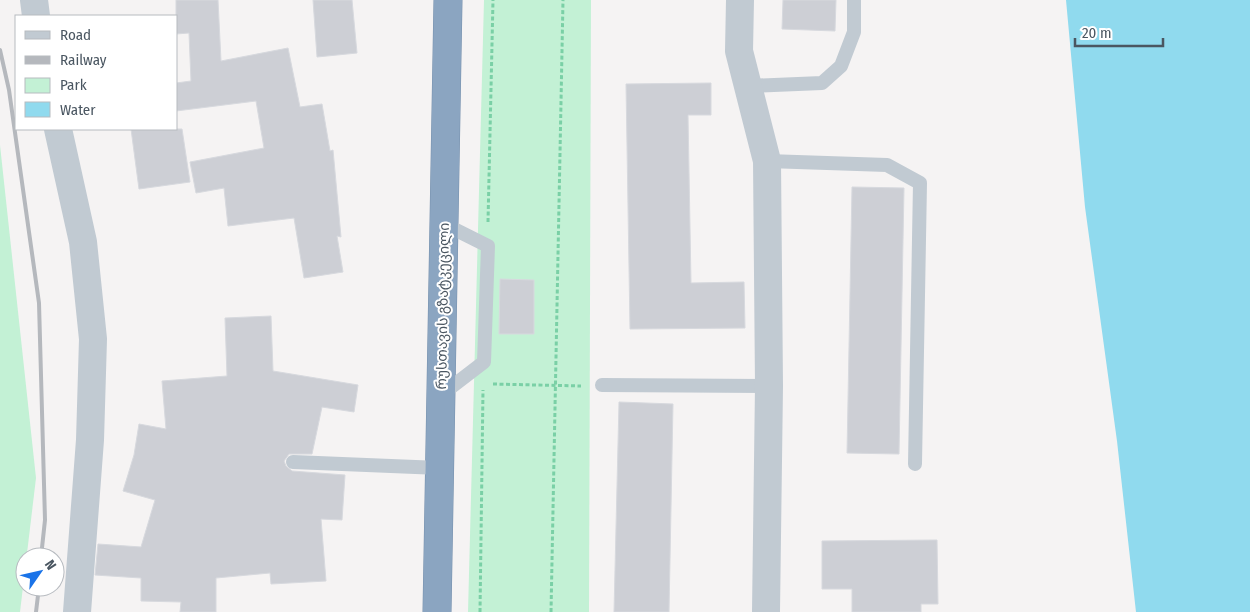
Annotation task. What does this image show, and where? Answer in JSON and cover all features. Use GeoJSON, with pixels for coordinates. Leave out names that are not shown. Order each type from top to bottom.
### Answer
{"type":"FeatureCollection","features":[{"type":"Feature","properties":{"kind":"highway","name":"რუსთავის გზატკეცილი"},"geometry":{"type":"LineString","coordinates":[[437,612],[448,0]]}},
{"type":"Feature","properties":{"kind":"street"},"geometry":{"type":"LineString","coordinates":[[34,0],[36,15]]}},
{"type":"Feature","properties":{"kind":"street"},"geometry":{"type":"LineString","coordinates":[[740,0],[739,51],[767,161],[769,386],[766,612]]}},
{"type":"Feature","properties":{"kind":"street"},"geometry":{"type":"LineString","coordinates":[[58,130],[83,242],[93,339],[90,440],[77,612]]}},
{"type":"Feature","properties":{"kind":"lane"},"geometry":{"type":"LineString","coordinates":[[748,86],[822,83],[841,66],[854,32],[854,0]]}},
{"type":"Feature","properties":{"kind":"lane"},"geometry":{"type":"LineString","coordinates":[[767,161],[887,165],[920,183],[915,464]]}},
{"type":"Feature","properties":{"kind":"lane"},"geometry":{"type":"LineString","coordinates":[[441,394],[484,362],[488,246],[444,224]]}},
{"type":"Feature","properties":{"kind":"lane"},"geometry":{"type":"LineString","coordinates":[[602,385],[769,386]]}},
{"type":"Feature","properties":{"kind":"lane"},"geometry":{"type":"LineString","coordinates":[[293,462],[440,468]]}},
{"type":"Feature","properties":{"kind":"path"},"geometry":{"type":"LineString","coordinates":[[488,246],[493,0]]}},
{"type":"Feature","properties":{"kind":"path"},"geometry":{"type":"LineString","coordinates":[[551,612],[563,0]]}},
{"type":"Feature","properties":{"kind":"path"},"geometry":{"type":"LineString","coordinates":[[480,612],[484,362]]}},
{"type":"Feature","properties":{"kind":"path"},"geometry":{"type":"LineString","coordinates":[[483,383],[556,387],[602,385]]}},
{"type":"Feature","properties":{"kind":"green space"},"geometry":{"type":"Polygon","coordinates":[[[484,0],[591,0],[589,612],[468,612],[484,0]]]}},
{"type":"Feature","properties":{"kind":"green space"},"geometry":{"type":"Polygon","coordinates":[[[0,145],[36,478],[28,547],[15,547],[15,597],[22,597],[20,612],[0,612],[0,145]]]}},
{"type":"Feature","properties":{"kind":"water"},"geometry":{"type":"Polygon","coordinates":[[[1066,0],[1250,0],[1250,612],[1136,612],[1117,441],[1085,207],[1066,0]]]}},
{"type":"Feature","properties":{"kind":"building"},"geometry":{"type":"Polygon","coordinates":[[[176,0],[218,0],[221,61],[288,48],[300,107],[322,104],[330,151],[333,150],[341,237],[337,236],[343,272],[304,278],[294,218],[228,226],[224,188],[196,193],[190,162],[264,148],[256,101],[178,111],[178,83],[191,81],[189,33],[178,34],[178,15],[176,15],[176,0]]]}},
{"type":"Feature","properties":{"kind":"building"},"geometry":{"type":"Polygon","coordinates":[[[313,0],[352,0],[357,53],[317,57],[313,0]]]}},
{"type":"Feature","properties":{"kind":"building"},"geometry":{"type":"Polygon","coordinates":[[[783,0],[836,0],[835,31],[782,29],[783,0]]]}},
{"type":"Feature","properties":{"kind":"building"},"geometry":{"type":"Polygon","coordinates":[[[711,83],[711,115],[688,115],[691,283],[744,282],[745,328],[630,329],[626,84],[711,83]]]}},
{"type":"Feature","properties":{"kind":"building"},"geometry":{"type":"Polygon","coordinates":[[[182,129],[190,182],[139,189],[131,130],[182,129]]]}},
{"type":"Feature","properties":{"kind":"building"},"geometry":{"type":"Polygon","coordinates":[[[852,187],[904,188],[899,454],[847,453],[852,187]]]}},
{"type":"Feature","properties":{"kind":"building"},"geometry":{"type":"Polygon","coordinates":[[[500,279],[534,280],[534,334],[499,334],[500,279]]]}},
{"type":"Feature","properties":{"kind":"building"},"geometry":{"type":"Polygon","coordinates":[[[271,316],[273,371],[358,385],[354,412],[322,407],[312,454],[289,454],[284,461],[286,466],[292,471],[345,475],[342,520],[321,519],[326,581],[271,584],[270,573],[216,578],[216,612],[180,612],[181,602],[141,601],[141,578],[95,575],[98,544],[141,547],[155,500],[123,491],[134,455],[139,424],[166,429],[162,381],[227,376],[225,318],[271,316]]]}},
{"type":"Feature","properties":{"kind":"building"},"geometry":{"type":"Polygon","coordinates":[[[619,402],[673,404],[669,612],[614,612],[619,402]]]}},
{"type":"Feature","properties":{"kind":"building"},"geometry":{"type":"Polygon","coordinates":[[[937,540],[938,604],[921,604],[921,612],[852,612],[852,589],[822,589],[822,541],[937,540]]]}},
{"type":"Feature","properties":{"kind":"railway"},"geometry":{"type":"LineString","coordinates":[[0,50],[9,90],[39,303],[45,520],[42,547]]}},
{"type":"Feature","properties":{"kind":"railway"},"geometry":{"type":"LineString","coordinates":[[36,612],[38,597]]}}]}
